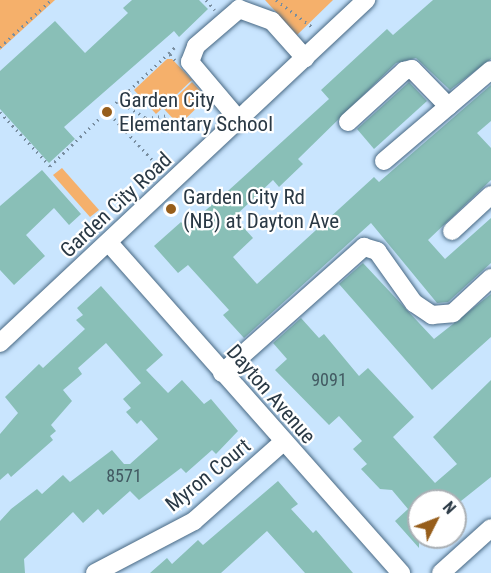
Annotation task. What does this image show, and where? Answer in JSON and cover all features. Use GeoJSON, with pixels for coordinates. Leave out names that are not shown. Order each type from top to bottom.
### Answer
{"type":"FeatureCollection","features":[{"type":"Feature","properties":{"kind":"street","name":"Garden City Road"},"geometry":{"type":"LineString","coordinates":[[3,335],[109,243],[366,0]]}},
{"type":"Feature","properties":{"kind":"street"},"geometry":{"type":"LineString","coordinates":[[239,120],[190,62],[196,46],[239,9],[272,21],[305,58]]}},
{"type":"Feature","properties":{"kind":"street"},"geometry":{"type":"LineString","coordinates":[[348,122],[404,71],[412,69],[448,106]]}},
{"type":"Feature","properties":{"kind":"street"},"geometry":{"type":"LineString","coordinates":[[384,161],[491,70]]}},
{"type":"Feature","properties":{"kind":"street"},"geometry":{"type":"LineString","coordinates":[[452,231],[491,195]]}},
{"type":"Feature","properties":{"kind":"street","name":"Dayton Avenue"},"geometry":{"type":"LineString","coordinates":[[109,243],[282,442],[401,573]]}},
{"type":"Feature","properties":{"kind":"street"},"geometry":{"type":"LineString","coordinates":[[222,373],[364,247],[377,251],[414,303],[432,315],[453,313],[491,278]]}},
{"type":"Feature","properties":{"kind":"street","name":"Myron Court"},"geometry":{"type":"LineString","coordinates":[[95,573],[194,521],[282,442]]}},
{"type":"Feature","properties":{"kind":"street"},"geometry":{"type":"LineString","coordinates":[[441,573],[491,528]]}},
{"type":"Feature","properties":{"kind":"path"},"geometry":{"type":"LineString","coordinates":[[0,47],[51,0]]}},
{"type":"Feature","properties":{"kind":"path"},"geometry":{"type":"LineString","coordinates":[[276,0],[311,26]]}},
{"type":"Feature","properties":{"kind":"path"},"geometry":{"type":"LineString","coordinates":[[0,112],[50,166],[169,53]]}},
{"type":"Feature","properties":{"kind":"path"},"geometry":{"type":"LineString","coordinates":[[118,101],[146,118],[170,115]]}},
{"type":"Feature","properties":{"kind":"path"},"geometry":{"type":"LineString","coordinates":[[107,111],[160,168]]}},
{"type":"Feature","properties":{"kind":"shaded area"},"geometry":{"type":"Polygon","coordinates":[[[0,0],[55,0],[0,50],[0,0]]]}},
{"type":"Feature","properties":{"kind":"shaded area"},"geometry":{"type":"Polygon","coordinates":[[[265,0],[333,0],[297,35],[265,0]]]}},
{"type":"Feature","properties":{"kind":"shaded area"},"geometry":{"type":"Polygon","coordinates":[[[167,59],[172,59],[192,80],[156,114],[134,90],[167,59]]]}},
{"type":"Feature","properties":{"kind":"shaded area"},"geometry":{"type":"Polygon","coordinates":[[[192,82],[207,98],[179,125],[164,109],[192,82]]]}},
{"type":"Feature","properties":{"kind":"shaded area"},"geometry":{"type":"Polygon","coordinates":[[[62,168],[99,210],[90,217],[53,175],[62,168]]]}},
{"type":"Feature","properties":{"kind":"building"},"geometry":{"type":"Polygon","coordinates":[[[132,0],[199,0],[208,9],[179,37],[174,31],[64,127],[75,139],[49,163],[0,109],[0,71],[55,21],[85,53],[128,13],[123,8],[132,0]]]}},
{"type":"Feature","properties":{"kind":"building"},"geometry":{"type":"Polygon","coordinates":[[[433,0],[491,0],[491,59],[450,90],[416,58],[396,63],[298,159],[303,164],[279,187],[273,180],[234,217],[253,238],[233,257],[257,284],[374,177],[379,182],[491,85],[491,121],[477,133],[491,148],[491,180],[428,240],[445,259],[491,218],[491,263],[448,302],[437,303],[371,223],[244,338],[223,315],[229,310],[188,265],[178,273],[154,246],[181,222],[185,227],[218,200],[329,99],[321,90],[387,29],[393,35],[433,0]]]}},
{"type":"Feature","properties":{"kind":"building"},"geometry":{"type":"Polygon","coordinates":[[[409,82],[427,101],[374,149],[357,129],[409,82]]]}},
{"type":"Feature","properties":{"kind":"building"},"geometry":{"type":"Polygon","coordinates":[[[42,170],[81,214],[69,225],[54,208],[26,235],[45,256],[14,285],[0,270],[0,206],[42,170]]]}},
{"type":"Feature","properties":{"kind":"building"},"geometry":{"type":"Polygon","coordinates":[[[363,263],[434,339],[491,294],[491,337],[432,390],[339,284],[363,263]]]}},
{"type":"Feature","properties":{"kind":"building"},"geometry":{"type":"Polygon","coordinates":[[[101,286],[163,355],[146,370],[168,393],[182,380],[204,404],[211,399],[238,431],[216,454],[212,450],[186,473],[181,468],[139,500],[130,491],[103,515],[98,509],[83,523],[73,512],[24,559],[25,573],[0,573],[0,521],[11,509],[37,489],[42,494],[63,475],[70,482],[112,450],[124,464],[130,464],[158,439],[141,420],[137,424],[126,412],[131,408],[123,399],[141,383],[106,343],[78,368],[82,374],[63,390],[72,401],[51,425],[56,431],[50,436],[53,440],[11,477],[8,473],[0,480],[0,434],[18,413],[5,397],[39,364],[43,368],[85,329],[76,320],[83,315],[77,308],[101,286]]]}},
{"type":"Feature","properties":{"kind":"building"},"geometry":{"type":"Polygon","coordinates":[[[301,318],[319,338],[324,334],[359,376],[368,368],[414,417],[393,437],[435,483],[457,464],[433,437],[491,380],[491,477],[467,496],[467,489],[407,489],[407,508],[392,490],[380,489],[361,469],[367,464],[353,449],[362,441],[339,416],[329,425],[275,370],[287,359],[273,343],[301,318]]]}},
{"type":"Feature","properties":{"kind":"building"},"geometry":{"type":"Polygon","coordinates":[[[278,481],[298,504],[291,509],[313,533],[316,530],[353,573],[305,573],[267,531],[221,573],[150,573],[167,558],[172,564],[198,540],[203,545],[278,481]]]}},
{"type":"Feature","properties":{"kind":"building"},"geometry":{"type":"Polygon","coordinates":[[[407,510],[407,534],[395,521],[407,510]]]}},
{"type":"Feature","properties":{"kind":"place","name":"Garden City Elementary School"},"geometry":{"type":"Point","coordinates":[107,112]}},
{"type":"Feature","properties":{"kind":"place","name":"Garden City Rd (NB) at Dayton Ave"},"geometry":{"type":"Point","coordinates":[171,209]}}]}
